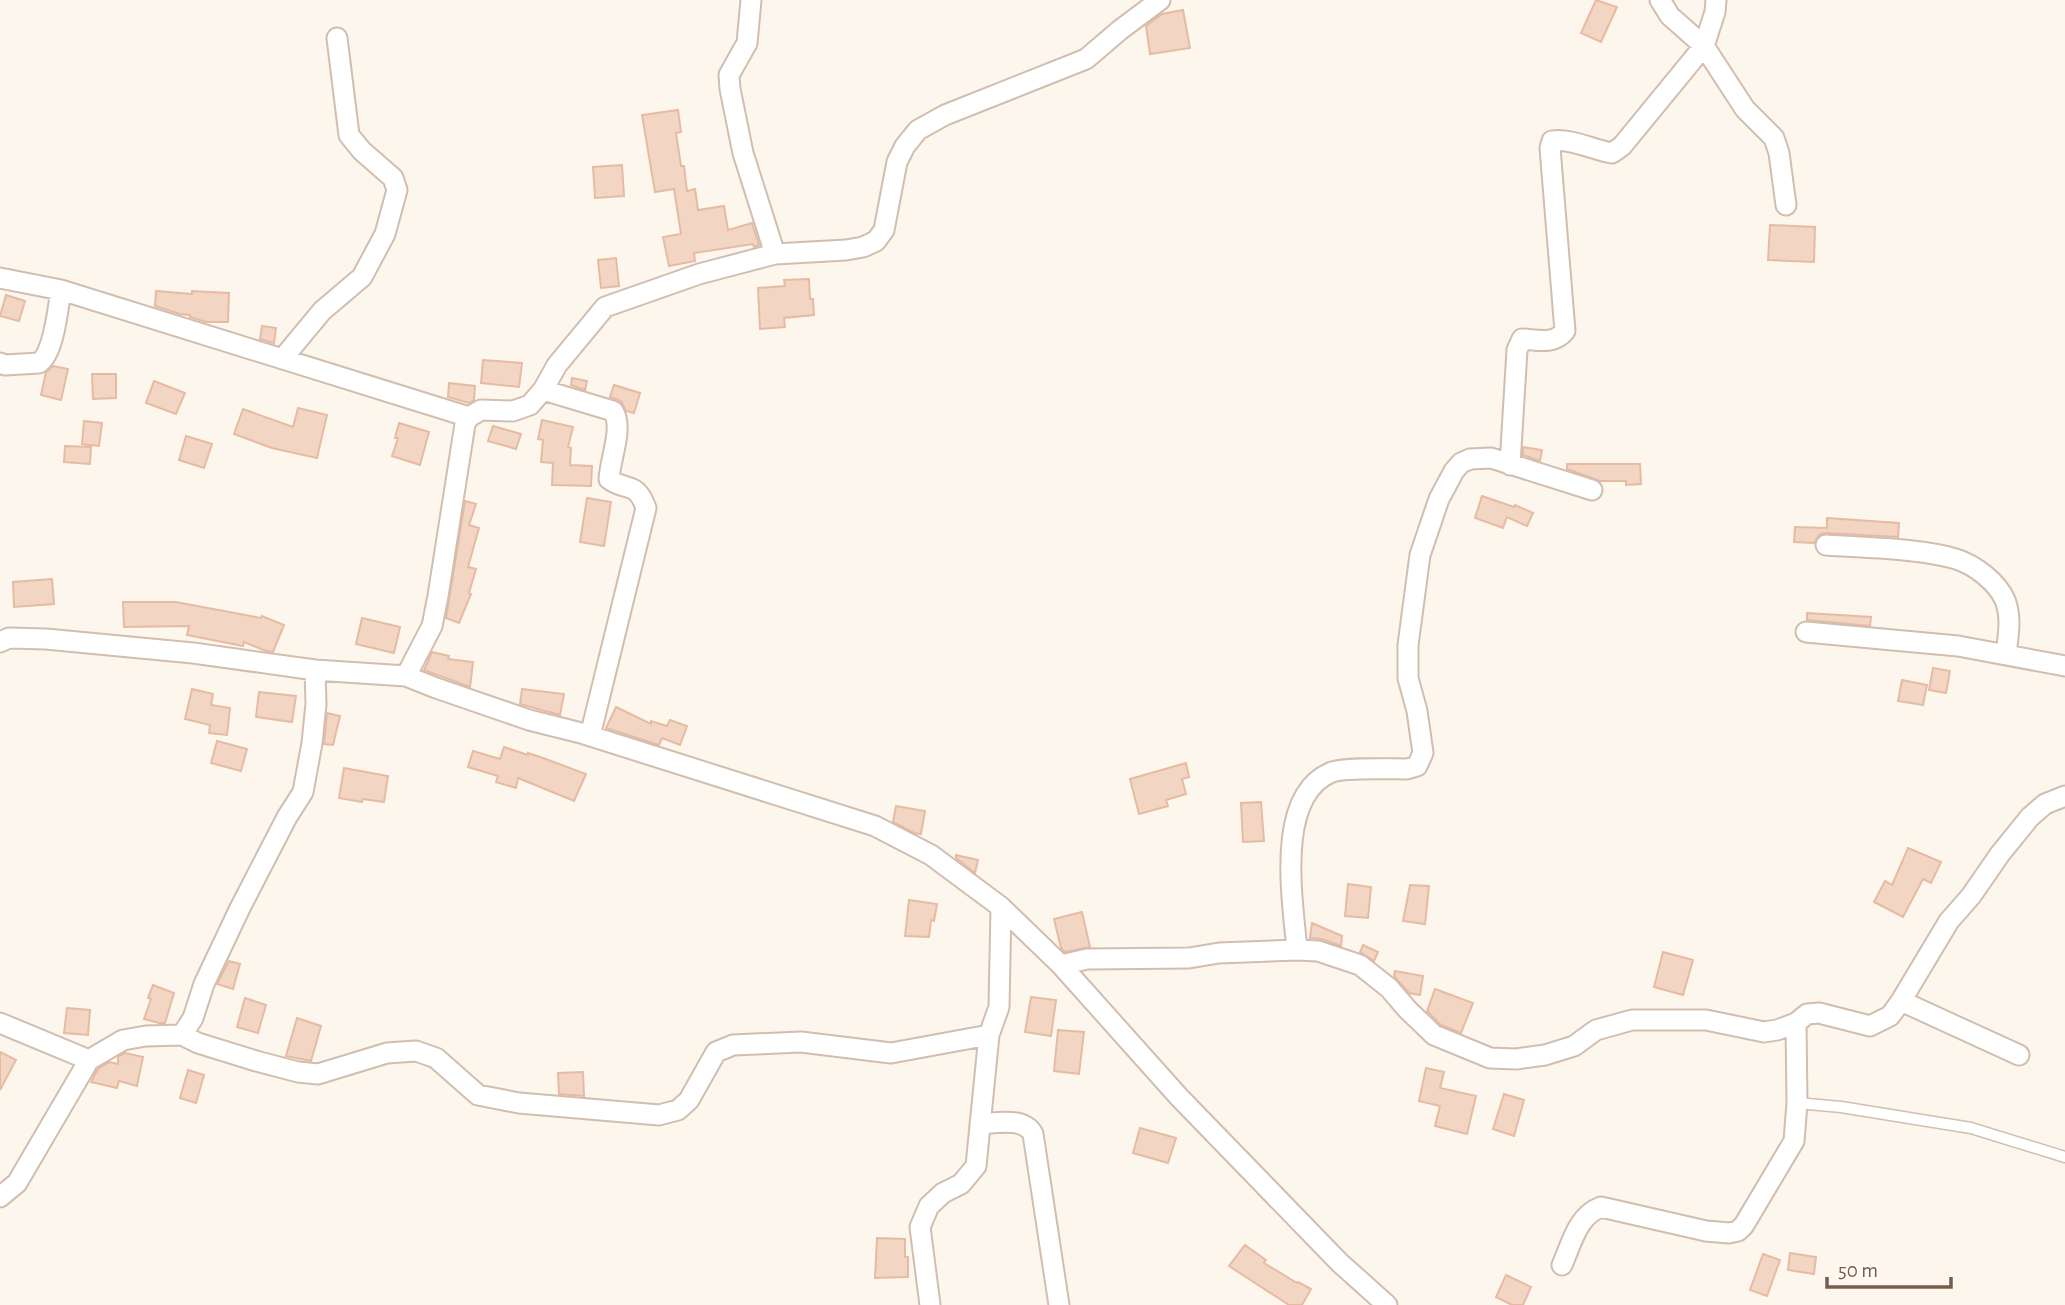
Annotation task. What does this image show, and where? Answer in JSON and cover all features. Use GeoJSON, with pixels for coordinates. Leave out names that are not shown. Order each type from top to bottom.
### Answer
{"type":"FeatureCollection","features":[{"type":"Feature","properties":{"kind":"street"},"geometry":{"type":"LineString","coordinates":[[751,0],[747,43],[729,75],[730,89],[743,153],[775,254]]}},
{"type":"Feature","properties":{"kind":"street"},"geometry":{"type":"LineString","coordinates":[[407,676],[432,626],[465,424],[469,417],[481,410],[513,411],[530,405],[543,390],[557,365],[604,307],[699,274],[775,254],[846,250],[876,241],[884,230],[897,162],[905,146],[918,131],[945,115],[1086,59],[1160,0]]}},
{"type":"Feature","properties":{"kind":"street"},"geometry":{"type":"LineString","coordinates":[[1660,0],[1670,16],[1704,46],[1745,109],[1774,138],[1779,153],[1786,205]]}},
{"type":"Feature","properties":{"kind":"street"},"geometry":{"type":"LineString","coordinates":[[1510,465],[1519,343],[1522,339],[1550,341],[1560,338],[1565,331],[1550,148],[1552,142],[1560,140],[1612,153],[1622,146],[1704,46],[1716,0]]}},
{"type":"Feature","properties":{"kind":"street"},"geometry":{"type":"LineString","coordinates":[[283,358],[322,311],[362,277],[385,234],[397,190],[393,178],[362,151],[349,135],[337,38]]}},
{"type":"Feature","properties":{"kind":"street"},"geometry":{"type":"LineString","coordinates":[[0,278],[61,290],[469,417]]}},
{"type":"Feature","properties":{"kind":"street"},"geometry":{"type":"LineString","coordinates":[[2,368],[44,360],[50,347],[61,290]]}},
{"type":"Feature","properties":{"kind":"street"},"geometry":{"type":"LineString","coordinates":[[543,390],[616,414],[618,426],[609,479],[638,492],[646,508],[590,736]]}},
{"type":"Feature","properties":{"kind":"street"},"geometry":{"type":"LineString","coordinates":[[1297,950],[1290,870],[1292,835],[1303,800],[1312,784],[1333,772],[1407,769],[1419,764],[1423,753],[1418,711],[1408,678],[1408,645],[1420,555],[1439,499],[1454,471],[1461,463],[1478,458],[1491,458],[1592,491]]}},
{"type":"Feature","properties":{"kind":"street"},"geometry":{"type":"LineString","coordinates":[[1826,545],[1929,553],[1958,559],[1969,565],[1989,578],[2004,598],[2009,629],[2006,654]]}},
{"type":"Feature","properties":{"kind":"street"},"geometry":{"type":"LineString","coordinates":[[1806,632],[1958,646],[2065,666]]}},
{"type":"Feature","properties":{"kind":"street"},"geometry":{"type":"LineString","coordinates":[[0,642],[9,638],[46,639],[138,647],[315,670],[407,676],[529,720],[590,736],[875,826],[931,855],[1001,907],[1061,965],[1179,1097],[1340,1263],[1387,1305]]}},
{"type":"Feature","properties":{"kind":"street"},"geometry":{"type":"LineString","coordinates":[[182,1035],[193,1018],[204,985],[240,908],[287,817],[303,792],[316,704],[315,670]]}},
{"type":"Feature","properties":{"kind":"street"},"geometry":{"type":"LineString","coordinates":[[1061,965],[1087,959],[1189,958],[1219,953],[1318,951],[1360,965],[1384,983],[1434,1035],[1490,1058],[1516,1059],[1545,1055],[1574,1046],[1596,1030],[1632,1020],[1706,1020],[1764,1032],[1796,1023],[1807,1014],[1819,1013],[1870,1026],[1890,1016],[1949,921],[2030,817],[2045,804],[2065,796]]}},
{"type":"Feature","properties":{"kind":"street"},"geometry":{"type":"LineString","coordinates":[[930,1305],[920,1227],[929,1206],[943,1193],[961,1184],[976,1166],[989,1035],[999,1007],[1001,907]]}},
{"type":"Feature","properties":{"kind":"street"},"geometry":{"type":"LineString","coordinates":[[1901,1001],[2019,1055]]}},
{"type":"Feature","properties":{"kind":"street"},"geometry":{"type":"LineString","coordinates":[[0,1023],[89,1060]]}},
{"type":"Feature","properties":{"kind":"street"},"geometry":{"type":"LineString","coordinates":[[1562,1265],[1581,1221],[1587,1213],[1601,1208],[1706,1231],[1729,1233],[1738,1231],[1744,1225],[1794,1140],[1797,1103],[1796,1023]]}},
{"type":"Feature","properties":{"kind":"street"},"geometry":{"type":"LineString","coordinates":[[0,1197],[17,1183],[89,1060],[123,1040],[146,1036],[182,1035],[198,1043],[256,1060],[298,1072],[318,1074],[387,1053],[416,1051],[436,1058],[478,1095],[519,1103],[659,1115],[678,1110],[689,1100],[716,1052],[733,1045],[801,1042],[891,1053],[989,1035]]}},
{"type":"Feature","properties":{"kind":"street"},"geometry":{"type":"LineString","coordinates":[[980,1124],[1024,1123],[1033,1134],[1059,1305]]}},
{"type":"Feature","properties":{"kind":"lane"},"geometry":{"type":"LineString","coordinates":[[1797,1103],[1958,1125],[2065,1157]]}},
{"type":"Feature","properties":{"kind":"building"},"geometry":{"type":"Polygon","coordinates":[[[1596,0],[1617,7],[1601,42],[1581,33],[1596,0]]]}},
{"type":"Feature","properties":{"kind":"building"},"geometry":{"type":"Polygon","coordinates":[[[1183,10],[1190,48],[1150,54],[1146,26],[1162,14],[1183,10]]]}},
{"type":"Feature","properties":{"kind":"building"},"geometry":{"type":"Polygon","coordinates":[[[678,110],[681,132],[676,133],[681,166],[684,166],[687,191],[695,189],[698,210],[724,206],[728,230],[752,223],[759,245],[694,253],[695,261],[669,266],[663,237],[681,234],[674,189],[655,192],[642,115],[678,110]]]}},
{"type":"Feature","properties":{"kind":"building"},"geometry":{"type":"Polygon","coordinates":[[[622,165],[624,196],[595,198],[593,167],[622,165]]]}},
{"type":"Feature","properties":{"kind":"building"},"geometry":{"type":"Polygon","coordinates":[[[1770,225],[1815,227],[1814,262],[1768,260],[1770,225]]]}},
{"type":"Feature","properties":{"kind":"building"},"geometry":{"type":"Polygon","coordinates":[[[616,258],[619,286],[601,288],[598,260],[616,258]]]}},
{"type":"Feature","properties":{"kind":"building"},"geometry":{"type":"Polygon","coordinates":[[[809,279],[814,315],[784,318],[785,327],[760,329],[758,288],[785,286],[784,280],[809,279]]]}},
{"type":"Feature","properties":{"kind":"building"},"geometry":{"type":"Polygon","coordinates":[[[156,291],[229,293],[228,322],[206,322],[155,306],[156,291]]]}},
{"type":"Feature","properties":{"kind":"building"},"geometry":{"type":"Polygon","coordinates":[[[6,295],[25,301],[19,321],[0,316],[6,295]]]}},
{"type":"Feature","properties":{"kind":"building"},"geometry":{"type":"Polygon","coordinates":[[[262,326],[276,328],[274,343],[260,339],[262,326]]]}},
{"type":"Feature","properties":{"kind":"building"},"geometry":{"type":"Polygon","coordinates":[[[483,360],[522,363],[519,387],[481,383],[483,360]]]}},
{"type":"Feature","properties":{"kind":"building"},"geometry":{"type":"Polygon","coordinates":[[[53,366],[68,369],[61,400],[41,395],[46,372],[53,366]]]}},
{"type":"Feature","properties":{"kind":"building"},"geometry":{"type":"Polygon","coordinates":[[[92,374],[116,374],[116,398],[93,399],[92,374]]]}},
{"type":"Feature","properties":{"kind":"building"},"geometry":{"type":"Polygon","coordinates":[[[572,378],[587,381],[585,390],[571,385],[572,378]]]}},
{"type":"Feature","properties":{"kind":"building"},"geometry":{"type":"Polygon","coordinates":[[[154,381],[185,393],[176,414],[146,403],[154,381]]]}},
{"type":"Feature","properties":{"kind":"building"},"geometry":{"type":"Polygon","coordinates":[[[449,383],[475,386],[474,400],[469,403],[448,397],[449,383]]]}},
{"type":"Feature","properties":{"kind":"building"},"geometry":{"type":"Polygon","coordinates":[[[614,385],[640,393],[634,413],[626,411],[621,401],[610,397],[614,385]]]}},
{"type":"Feature","properties":{"kind":"building"},"geometry":{"type":"Polygon","coordinates":[[[298,408],[327,415],[317,458],[272,448],[234,434],[243,409],[293,427],[298,408]]]}},
{"type":"Feature","properties":{"kind":"building"},"geometry":{"type":"Polygon","coordinates":[[[542,420],[573,427],[568,447],[571,448],[570,465],[592,466],[591,486],[552,485],[553,463],[541,462],[543,440],[538,439],[542,420]]]}},
{"type":"Feature","properties":{"kind":"building"},"geometry":{"type":"Polygon","coordinates":[[[84,421],[102,423],[99,446],[82,444],[84,421]]]}},
{"type":"Feature","properties":{"kind":"building"},"geometry":{"type":"Polygon","coordinates":[[[399,423],[429,432],[420,465],[392,456],[398,438],[395,438],[399,423]]]}},
{"type":"Feature","properties":{"kind":"building"},"geometry":{"type":"Polygon","coordinates":[[[493,426],[521,434],[516,449],[488,441],[493,426]]]}},
{"type":"Feature","properties":{"kind":"building"},"geometry":{"type":"Polygon","coordinates":[[[186,436],[212,444],[204,468],[179,460],[186,436]]]}},
{"type":"Feature","properties":{"kind":"building"},"geometry":{"type":"Polygon","coordinates":[[[65,446],[91,447],[90,464],[64,462],[65,446]]]}},
{"type":"Feature","properties":{"kind":"building"},"geometry":{"type":"Polygon","coordinates":[[[1523,447],[1542,450],[1540,461],[1523,455],[1523,447]]]}},
{"type":"Feature","properties":{"kind":"building"},"geometry":{"type":"Polygon","coordinates":[[[1567,464],[1640,464],[1641,484],[1600,481],[1567,469],[1567,464]]]}},
{"type":"Feature","properties":{"kind":"building"},"geometry":{"type":"Polygon","coordinates":[[[1482,496],[1533,513],[1527,526],[1507,517],[1503,528],[1475,518],[1482,496]]]}},
{"type":"Feature","properties":{"kind":"building"},"geometry":{"type":"Polygon","coordinates":[[[587,498],[611,502],[604,546],[580,542],[587,498]]]}},
{"type":"Feature","properties":{"kind":"building"},"geometry":{"type":"Polygon","coordinates":[[[465,501],[476,504],[469,525],[479,528],[468,567],[476,569],[469,593],[471,594],[459,623],[446,618],[465,501]]]}},
{"type":"Feature","properties":{"kind":"building"},"geometry":{"type":"Polygon","coordinates":[[[1827,518],[1899,523],[1898,537],[1827,533],[1820,534],[1814,543],[1794,542],[1795,527],[1827,528],[1827,518]]]}},
{"type":"Feature","properties":{"kind":"building"},"geometry":{"type":"Polygon","coordinates":[[[52,579],[54,604],[14,607],[13,582],[52,579]]]}},
{"type":"Feature","properties":{"kind":"building"},"geometry":{"type":"Polygon","coordinates":[[[123,602],[176,602],[261,618],[262,616],[284,625],[273,652],[266,651],[244,642],[243,646],[187,635],[189,626],[124,627],[123,602]]]}},
{"type":"Feature","properties":{"kind":"building"},"geometry":{"type":"Polygon","coordinates":[[[1807,613],[1871,617],[1870,626],[1807,620],[1807,613]]]}},
{"type":"Feature","properties":{"kind":"building"},"geometry":{"type":"Polygon","coordinates":[[[362,618],[400,627],[394,653],[356,644],[362,618]]]}},
{"type":"Feature","properties":{"kind":"building"},"geometry":{"type":"Polygon","coordinates":[[[432,652],[449,656],[448,659],[473,662],[470,687],[424,670],[432,652]]]}},
{"type":"Feature","properties":{"kind":"building"},"geometry":{"type":"Polygon","coordinates":[[[1933,668],[1950,671],[1946,693],[1929,690],[1933,668]]]}},
{"type":"Feature","properties":{"kind":"building"},"geometry":{"type":"Polygon","coordinates":[[[1902,680],[1927,685],[1923,705],[1898,701],[1902,680]]]}},
{"type":"Feature","properties":{"kind":"building"},"geometry":{"type":"Polygon","coordinates":[[[192,689],[213,694],[211,705],[230,708],[227,735],[209,733],[210,725],[185,719],[192,689]]]}},
{"type":"Feature","properties":{"kind":"building"},"geometry":{"type":"Polygon","coordinates":[[[522,689],[564,694],[560,715],[520,704],[522,689]]]}},
{"type":"Feature","properties":{"kind":"building"},"geometry":{"type":"Polygon","coordinates":[[[259,692],[296,696],[292,722],[256,717],[259,692]]]}},
{"type":"Feature","properties":{"kind":"building"},"geometry":{"type":"Polygon","coordinates":[[[616,707],[651,724],[651,721],[667,726],[670,720],[687,726],[680,745],[662,738],[659,745],[606,728],[616,707]]]}},
{"type":"Feature","properties":{"kind":"building"},"geometry":{"type":"Polygon","coordinates":[[[327,713],[340,716],[333,745],[324,744],[327,713]]]}},
{"type":"Feature","properties":{"kind":"building"},"geometry":{"type":"Polygon","coordinates":[[[217,741],[247,749],[241,771],[211,763],[217,741]]]}},
{"type":"Feature","properties":{"kind":"building"},"geometry":{"type":"Polygon","coordinates":[[[504,747],[586,774],[574,801],[518,778],[516,788],[496,782],[498,776],[468,767],[473,751],[500,759],[504,747]]]}},
{"type":"Feature","properties":{"kind":"building"},"geometry":{"type":"Polygon","coordinates":[[[1186,763],[1189,777],[1182,779],[1186,794],[1166,800],[1168,806],[1139,814],[1130,779],[1186,763]]]}},
{"type":"Feature","properties":{"kind":"building"},"geometry":{"type":"Polygon","coordinates":[[[344,768],[388,776],[384,802],[339,798],[344,768]]]}},
{"type":"Feature","properties":{"kind":"building"},"geometry":{"type":"Polygon","coordinates":[[[1261,802],[1264,841],[1243,842],[1241,803],[1261,802]]]}},
{"type":"Feature","properties":{"kind":"building"},"geometry":{"type":"Polygon","coordinates":[[[896,806],[925,811],[921,834],[893,822],[896,806]]]}},
{"type":"Feature","properties":{"kind":"building"},"geometry":{"type":"Polygon","coordinates":[[[1908,848],[1941,862],[1931,883],[1923,879],[1903,917],[1874,902],[1885,881],[1892,885],[1908,848]]]}},
{"type":"Feature","properties":{"kind":"building"},"geometry":{"type":"Polygon","coordinates":[[[956,855],[978,860],[975,873],[956,858],[956,855]]]}},
{"type":"Feature","properties":{"kind":"building"},"geometry":{"type":"Polygon","coordinates":[[[1348,884],[1371,887],[1368,918],[1345,916],[1348,884]]]}},
{"type":"Feature","properties":{"kind":"building"},"geometry":{"type":"Polygon","coordinates":[[[1410,885],[1429,886],[1425,924],[1403,921],[1410,885]]]}},
{"type":"Feature","properties":{"kind":"building"},"geometry":{"type":"Polygon","coordinates":[[[909,900],[937,904],[929,937],[905,936],[909,900]]]}},
{"type":"Feature","properties":{"kind":"building"},"geometry":{"type":"Polygon","coordinates":[[[1082,912],[1090,947],[1065,952],[1061,948],[1054,919],[1082,912]]]}},
{"type":"Feature","properties":{"kind":"building"},"geometry":{"type":"Polygon","coordinates":[[[1312,923],[1342,936],[1341,946],[1310,938],[1312,923]]]}},
{"type":"Feature","properties":{"kind":"building"},"geometry":{"type":"Polygon","coordinates":[[[1363,945],[1378,952],[1374,961],[1360,952],[1363,945]]]}},
{"type":"Feature","properties":{"kind":"building"},"geometry":{"type":"Polygon","coordinates":[[[1663,952],[1693,960],[1683,995],[1654,987],[1663,952]]]}},
{"type":"Feature","properties":{"kind":"building"},"geometry":{"type":"Polygon","coordinates":[[[229,961],[240,964],[233,989],[217,984],[229,961]]]}},
{"type":"Feature","properties":{"kind":"building"},"geometry":{"type":"Polygon","coordinates":[[[1395,971],[1423,976],[1420,995],[1409,993],[1394,976],[1395,971]]]}},
{"type":"Feature","properties":{"kind":"building"},"geometry":{"type":"Polygon","coordinates":[[[153,985],[174,993],[165,1023],[144,1019],[153,985]]]}},
{"type":"Feature","properties":{"kind":"building"},"geometry":{"type":"Polygon","coordinates":[[[1435,989],[1473,1003],[1461,1033],[1441,1025],[1427,1011],[1435,989]]]}},
{"type":"Feature","properties":{"kind":"building"},"geometry":{"type":"Polygon","coordinates":[[[1031,997],[1056,1000],[1051,1036],[1025,1032],[1031,997]]]}},
{"type":"Feature","properties":{"kind":"building"},"geometry":{"type":"Polygon","coordinates":[[[245,998],[266,1005],[258,1033],[237,1027],[245,998]]]}},
{"type":"Feature","properties":{"kind":"building"},"geometry":{"type":"Polygon","coordinates":[[[67,1008],[90,1010],[88,1035],[64,1033],[67,1008]]]}},
{"type":"Feature","properties":{"kind":"building"},"geometry":{"type":"Polygon","coordinates":[[[297,1018],[321,1026],[311,1061],[286,1056],[297,1018]]]}},
{"type":"Feature","properties":{"kind":"building"},"geometry":{"type":"Polygon","coordinates":[[[1058,1030],[1084,1032],[1079,1074],[1054,1071],[1058,1030]]]}},
{"type":"Feature","properties":{"kind":"building"},"geometry":{"type":"Polygon","coordinates":[[[0,1052],[16,1060],[0,1090],[0,1052]]]}},
{"type":"Feature","properties":{"kind":"building"},"geometry":{"type":"Polygon","coordinates":[[[125,1053],[143,1057],[137,1086],[119,1081],[117,1088],[91,1082],[98,1069],[109,1062],[118,1064],[118,1057],[125,1053]]]}},
{"type":"Feature","properties":{"kind":"building"},"geometry":{"type":"Polygon","coordinates":[[[1426,1068],[1444,1072],[1440,1088],[1476,1096],[1467,1134],[1435,1126],[1440,1106],[1419,1101],[1426,1068]]]}},
{"type":"Feature","properties":{"kind":"building"},"geometry":{"type":"Polygon","coordinates":[[[188,1070],[204,1075],[196,1103],[180,1098],[188,1070]]]}},
{"type":"Feature","properties":{"kind":"building"},"geometry":{"type":"Polygon","coordinates":[[[583,1072],[584,1096],[559,1094],[558,1073],[583,1072]]]}},
{"type":"Feature","properties":{"kind":"building"},"geometry":{"type":"Polygon","coordinates":[[[1504,1094],[1524,1100],[1514,1136],[1493,1129],[1504,1094]]]}},
{"type":"Feature","properties":{"kind":"building"},"geometry":{"type":"Polygon","coordinates":[[[1140,1128],[1176,1138],[1168,1163],[1133,1153],[1140,1128]]]}},
{"type":"Feature","properties":{"kind":"building"},"geometry":{"type":"Polygon","coordinates":[[[877,1238],[905,1239],[908,1277],[875,1278],[877,1238]]]}},
{"type":"Feature","properties":{"kind":"building"},"geometry":{"type":"Polygon","coordinates":[[[1245,1245],[1266,1260],[1264,1263],[1311,1289],[1302,1305],[1289,1305],[1229,1266],[1245,1245]]]}},
{"type":"Feature","properties":{"kind":"building"},"geometry":{"type":"Polygon","coordinates":[[[1790,1253],[1816,1257],[1814,1274],[1788,1270],[1790,1253]]]}},
{"type":"Feature","properties":{"kind":"building"},"geometry":{"type":"Polygon","coordinates":[[[1763,1254],[1780,1260],[1767,1296],[1750,1290],[1763,1254]]]}},
{"type":"Feature","properties":{"kind":"building"},"geometry":{"type":"Polygon","coordinates":[[[1506,1275],[1531,1287],[1523,1305],[1512,1305],[1496,1297],[1506,1275]]]}}]}
